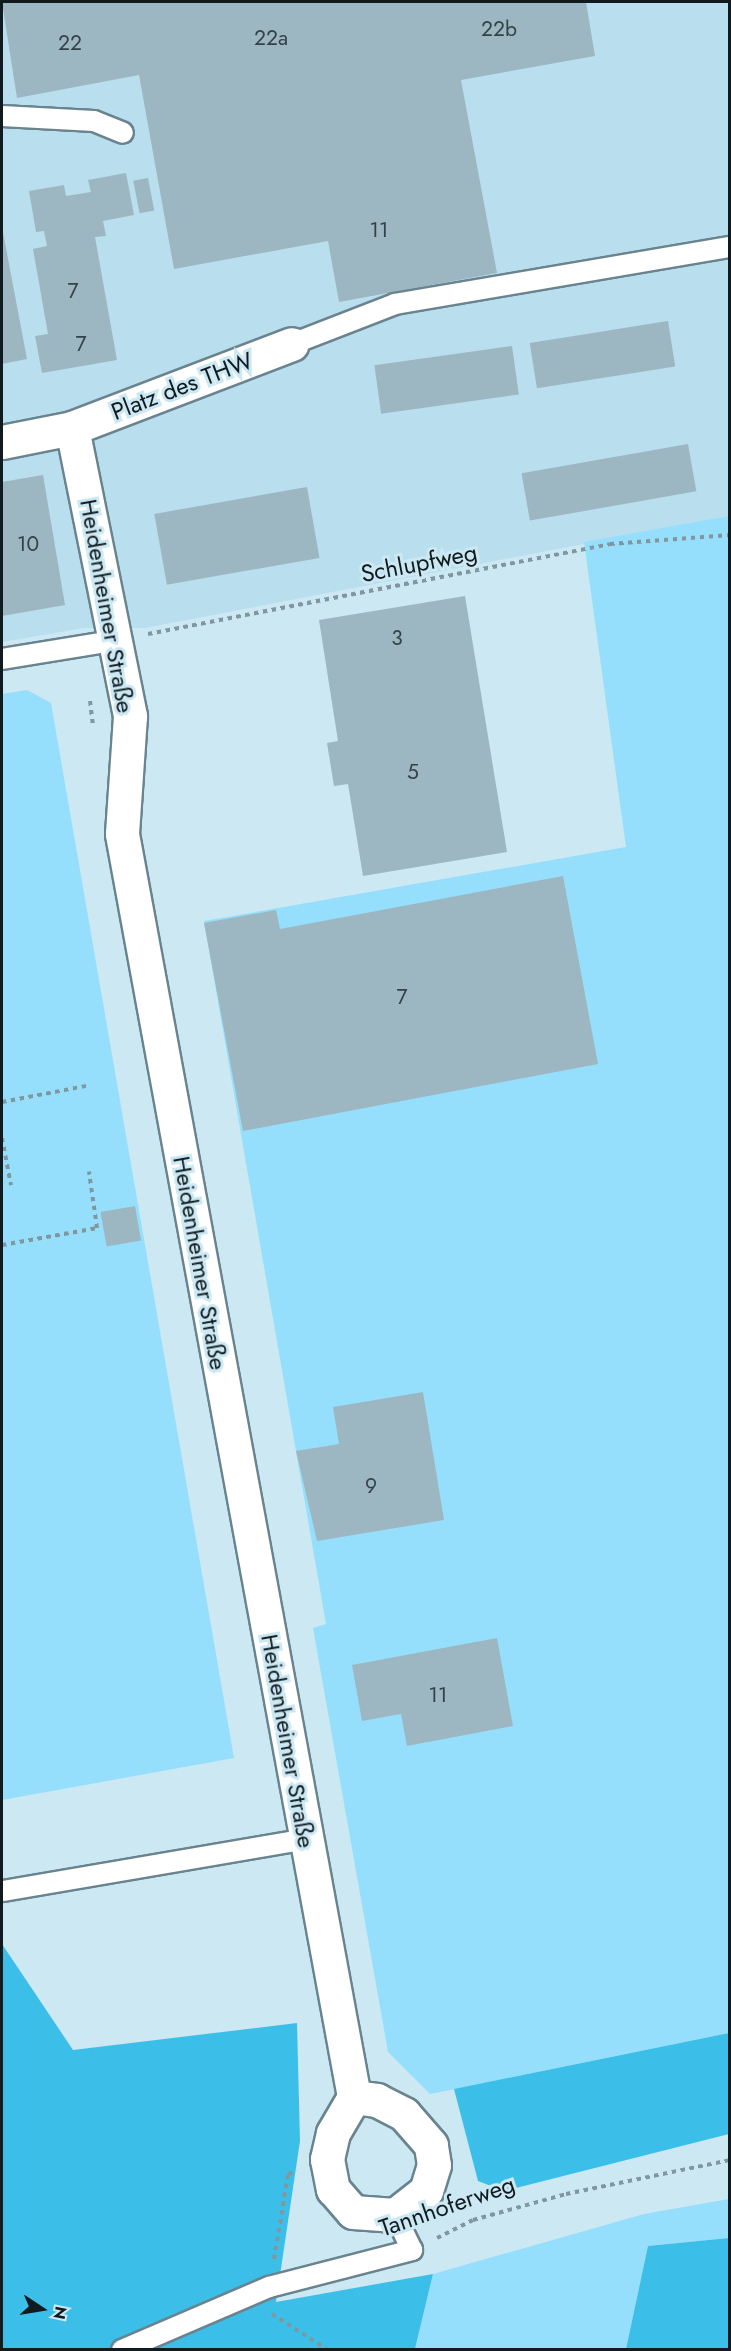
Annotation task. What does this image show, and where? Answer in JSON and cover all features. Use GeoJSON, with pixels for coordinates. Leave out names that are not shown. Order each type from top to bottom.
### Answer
{"type":"FeatureCollection","features":[{"type":"Feature","properties":{"kind":"street","name":"Platz des THW"},"geometry":{"type":"LineString","coordinates":[[2,442],[72,428],[292,344]]}},
{"type":"Feature","properties":{"kind":"street","name":"Heidenheimer Straße"},"geometry":{"type":"LineString","coordinates":[[72,428],[118,640],[129,716],[122,834],[354,2097]]}},
{"type":"Feature","properties":{"kind":"street"},"geometry":{"type":"LineString","coordinates":[[354,2097],[377,2100],[404,2114],[431,2145],[434,2165],[426,2191],[395,2215],[353,2212],[333,2189],[327,2159],[333,2133],[354,2097]]}},
{"type":"Feature","properties":{"kind":"lane"},"geometry":{"type":"LineString","coordinates":[[2,116],[94,122],[123,133]]}},
{"type":"Feature","properties":{"kind":"lane"},"geometry":{"type":"LineString","coordinates":[[292,344],[395,304],[729,247]]}},
{"type":"Feature","properties":{"kind":"lane"},"geometry":{"type":"LineString","coordinates":[[2,658],[118,640]]}},
{"type":"Feature","properties":{"kind":"lane"},"geometry":{"type":"LineString","coordinates":[[3,1891],[307,1839]]}},
{"type":"Feature","properties":{"kind":"lane"},"geometry":{"type":"LineString","coordinates":[[395,2215],[412,2250]]}},
{"type":"Feature","properties":{"kind":"lane","name":"Tannhoferweg"},"geometry":{"type":"LineString","coordinates":[[122,2349],[268,2287],[412,2250]]}},
{"type":"Feature","properties":{"kind":"path","name":"Schlupfweg"},"geometry":{"type":"LineString","coordinates":[[118,640],[610,544],[729,535]]}},
{"type":"Feature","properties":{"kind":"path"},"geometry":{"type":"LineString","coordinates":[[2,1102],[86,1086]]}},
{"type":"Feature","properties":{"kind":"path"},"geometry":{"type":"LineString","coordinates":[[2,1138],[11,1185]]}},
{"type":"Feature","properties":{"kind":"path"},"geometry":{"type":"LineString","coordinates":[[2,1245],[97,1228],[88,1172]]}},
{"type":"Feature","properties":{"kind":"path"},"geometry":{"type":"LineString","coordinates":[[268,2287],[288,2174],[327,2159]]}},
{"type":"Feature","properties":{"kind":"path","name":"Tannhoferweg"},"geometry":{"type":"LineString","coordinates":[[412,2250],[483,2217],[729,2160]]}},
{"type":"Feature","properties":{"kind":"path"},"geometry":{"type":"LineString","coordinates":[[244,2296],[328,2349]]}},
{"type":"Feature","properties":{"kind":"shaded area"},"geometry":{"type":"Polygon","coordinates":[[[2,2],[729,2],[729,516],[145,628],[84,628],[2,642],[2,2]]]}},
{"type":"Feature","properties":{"kind":"shaded area"},"geometry":{"type":"Polygon","coordinates":[[[729,516],[729,2033],[430,2094],[388,2052],[313,1628],[326,1624],[204,921],[626,847],[584,542],[729,516]]]}},
{"type":"Feature","properties":{"kind":"shaded area"},"geometry":{"type":"Polygon","coordinates":[[[27,690],[51,703],[234,1758],[2,1800],[2,694],[27,690]]]}},
{"type":"Feature","properties":{"kind":"shaded area"},"geometry":{"type":"Polygon","coordinates":[[[2,1944],[73,2050],[297,2023],[300,2141],[276,2302],[433,2274],[415,2349],[2,2349],[2,1944]]]}},
{"type":"Feature","properties":{"kind":"shaded area"},"geometry":{"type":"Polygon","coordinates":[[[729,2033],[729,2134],[504,2191],[478,2181],[454,2089],[729,2033]]]}},
{"type":"Feature","properties":{"kind":"shaded area"},"geometry":{"type":"Polygon","coordinates":[[[729,2199],[729,2238],[648,2246],[626,2349],[415,2350],[433,2274],[644,2214],[729,2199]]]}},
{"type":"Feature","properties":{"kind":"shaded area"},"geometry":{"type":"Polygon","coordinates":[[[729,2238],[729,2349],[626,2349],[648,2246],[729,2238]]]}},
{"type":"Feature","properties":{"kind":"building"},"geometry":{"type":"Polygon","coordinates":[[[2,2],[586,2],[595,56],[461,80],[497,273],[339,302],[328,241],[174,269],[139,75],[17,98],[2,2]]]}},
{"type":"Feature","properties":{"kind":"building"},"geometry":{"type":"Polygon","coordinates":[[[126,173],[134,215],[103,221],[106,236],[95,237],[117,360],[42,373],[35,336],[48,334],[33,249],[47,246],[44,231],[36,232],[29,191],[64,185],[66,196],[91,192],[88,180],[126,173]]]}},
{"type":"Feature","properties":{"kind":"building"},"geometry":{"type":"Polygon","coordinates":[[[148,178],[154,210],[140,213],[133,181],[148,178]]]}},
{"type":"Feature","properties":{"kind":"building"},"geometry":{"type":"Polygon","coordinates":[[[2,227],[27,359],[2,364],[2,227]]]}},
{"type":"Feature","properties":{"kind":"building"},"geometry":{"type":"Polygon","coordinates":[[[668,321],[675,366],[537,388],[530,343],[668,321]]]}},
{"type":"Feature","properties":{"kind":"building"},"geometry":{"type":"Polygon","coordinates":[[[512,346],[519,395],[381,414],[374,365],[512,346]]]}},
{"type":"Feature","properties":{"kind":"building"},"geometry":{"type":"Polygon","coordinates":[[[688,444],[696,491],[530,521],[522,473],[688,444]]]}},
{"type":"Feature","properties":{"kind":"building"},"geometry":{"type":"Polygon","coordinates":[[[43,475],[65,605],[2,616],[2,482],[43,475]]]}},
{"type":"Feature","properties":{"kind":"building"},"geometry":{"type":"Polygon","coordinates":[[[307,487],[320,558],[167,585],[154,514],[307,487]]]}},
{"type":"Feature","properties":{"kind":"building"},"geometry":{"type":"Polygon","coordinates":[[[465,596],[507,852],[363,876],[348,784],[334,786],[327,743],[338,741],[319,620],[465,596]]]}},
{"type":"Feature","properties":{"kind":"building"},"geometry":{"type":"Polygon","coordinates":[[[563,876],[598,1064],[243,1131],[204,923],[276,910],[280,929],[563,876]]]}},
{"type":"Feature","properties":{"kind":"building"},"geometry":{"type":"Polygon","coordinates":[[[135,1206],[141,1240],[107,1247],[101,1212],[135,1206]]]}},
{"type":"Feature","properties":{"kind":"building"},"geometry":{"type":"Polygon","coordinates":[[[423,1392],[444,1520],[317,1541],[296,1451],[339,1444],[333,1407],[423,1392]]]}},
{"type":"Feature","properties":{"kind":"building"},"geometry":{"type":"Polygon","coordinates":[[[497,1638],[513,1726],[407,1746],[401,1714],[362,1721],[352,1665],[497,1638]]]}}]}
